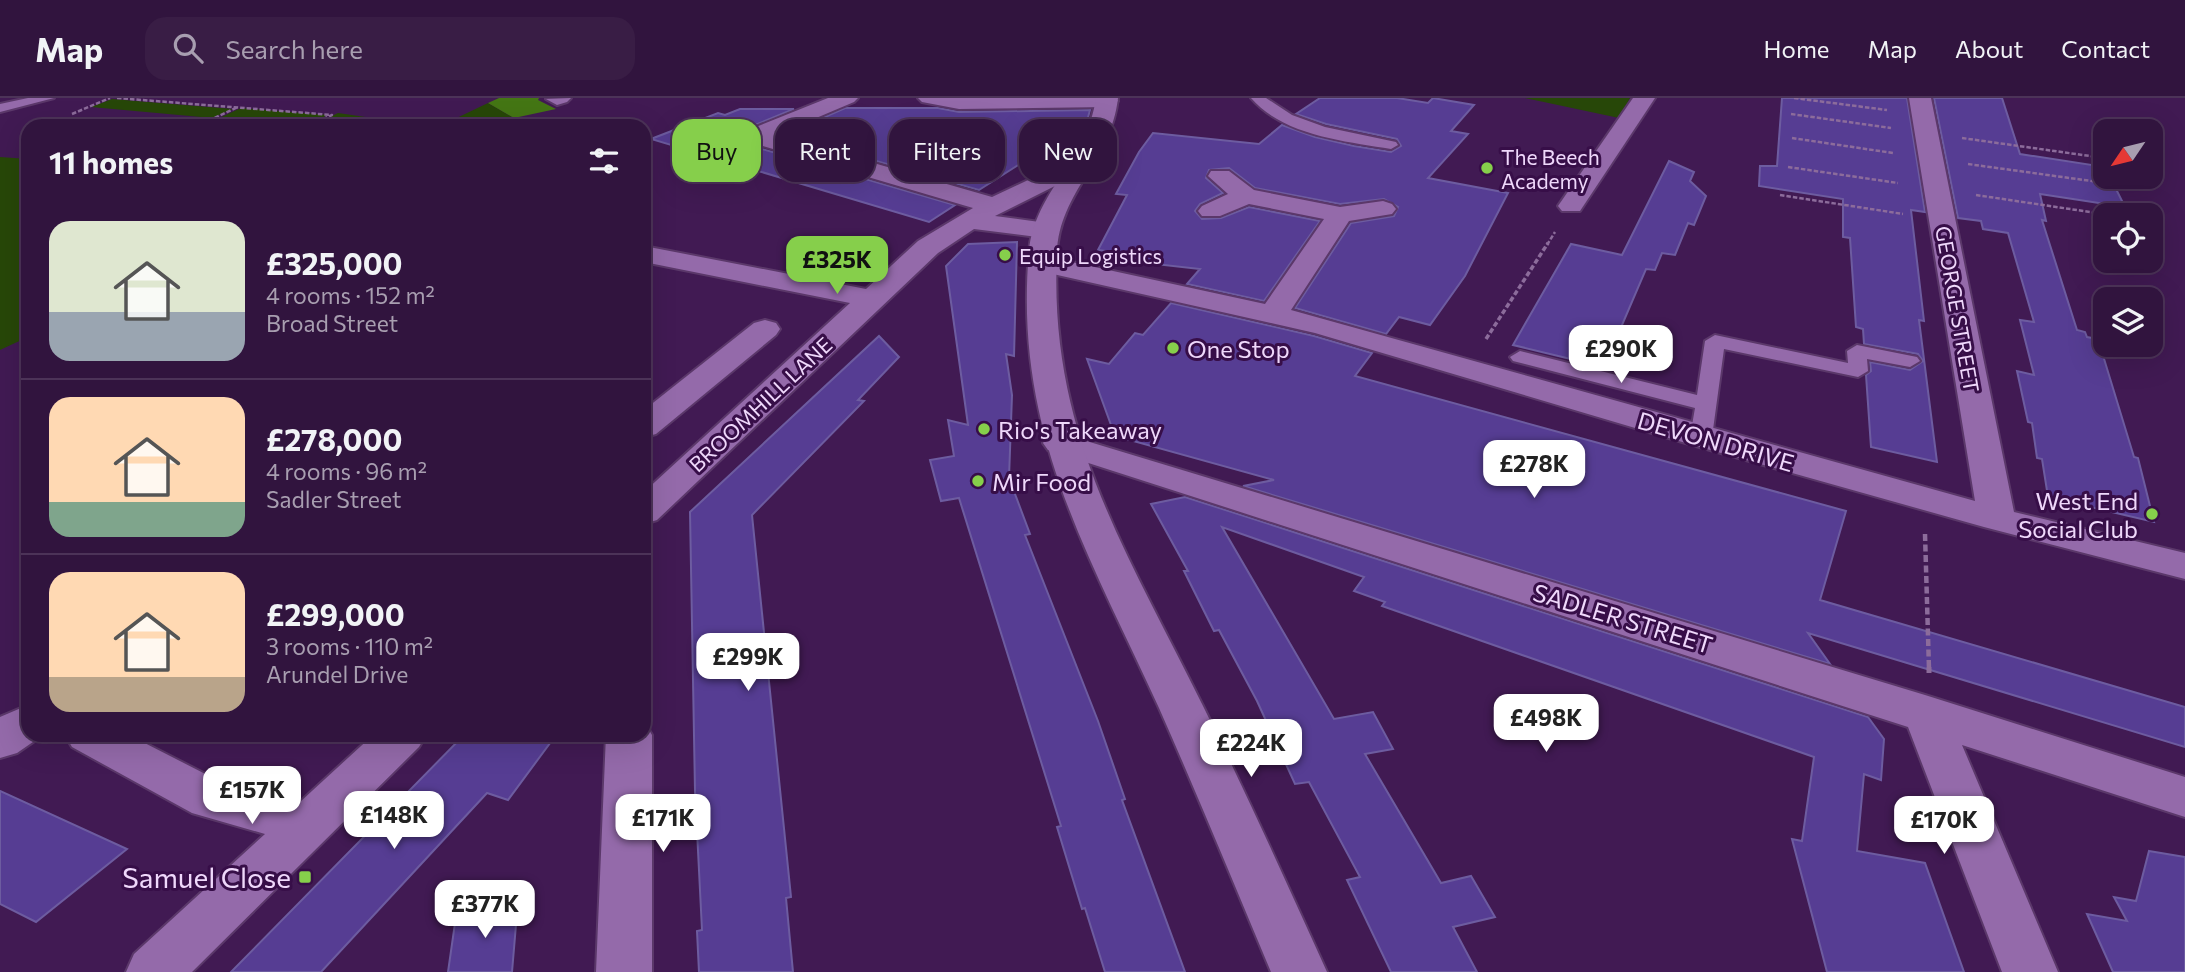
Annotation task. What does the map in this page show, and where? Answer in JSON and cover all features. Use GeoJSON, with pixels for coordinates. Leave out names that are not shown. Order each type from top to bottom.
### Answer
{"type":"FeatureCollection","features":[{"type":"Feature","properties":{"kind":"street"},"geometry":{"type":"LineString","coordinates":[[847,98],[754,136],[981,214],[1045,230]]}},
{"type":"Feature","properties":{"kind":"street"},"geometry":{"type":"LineString","coordinates":[[929,98],[959,103],[1107,100],[1104,119]]}},
{"type":"Feature","properties":{"kind":"street"},"geometry":{"type":"LineString","coordinates":[[1572,206],[1644,98]]}},
{"type":"Feature","properties":{"kind":"street","name":"GEORGE STREET"},"geometry":{"type":"LineString","coordinates":[[1921,107],[1997,519]]}},
{"type":"Feature","properties":{"kind":"street"},"geometry":{"type":"LineString","coordinates":[[1220,176],[1246,197],[1340,215],[1383,209]]}},
{"type":"Feature","properties":{"kind":"street","name":"BROOMHILL LANE"},"geometry":{"type":"LineString","coordinates":[[651,505],[928,247],[981,214],[1045,182]]}},
{"type":"Feature","properties":{"kind":"street"},"geometry":{"type":"LineString","coordinates":[[1072,182],[1053,210],[1045,230],[1044,366],[1060,443],[1136,619],[1164,671],[1299,972]]}},
{"type":"Feature","properties":{"kind":"street"},"geometry":{"type":"LineString","coordinates":[[1211,211],[1246,197]]}},
{"type":"Feature","properties":{"kind":"street"},"geometry":{"type":"LineString","coordinates":[[1273,315],[1340,215]]}},
{"type":"Feature","properties":{"kind":"street"},"geometry":{"type":"LineString","coordinates":[[651,255],[872,299]]}},
{"type":"Feature","properties":{"kind":"street","name":"DEVON DRIVE"},"geometry":{"type":"LineString","coordinates":[[1044,264],[1322,326],[1466,370],[1575,386],[1703,420],[1924,499],[2185,566]]}},
{"type":"Feature","properties":{"kind":"street"},"geometry":{"type":"LineString","coordinates":[[651,421],[765,329]]}},
{"type":"Feature","properties":{"kind":"street"},"geometry":{"type":"LineString","coordinates":[[690,390],[757,406]]}},
{"type":"Feature","properties":{"kind":"street","name":"SADLER STREET"},"geometry":{"type":"LineString","coordinates":[[1060,443],[1928,713],[2185,797]]}},
{"type":"Feature","properties":{"kind":"street"},"geometry":{"type":"LineString","coordinates":[[1928,713],[2030,972]]}},
{"type":"Feature","properties":{"kind":"street"},"geometry":{"type":"LineString","coordinates":[[0,740],[21,726]]}},
{"type":"Feature","properties":{"kind":"street"},"geometry":{"type":"LineString","coordinates":[[101,742],[209,799],[306,824]]}},
{"type":"Feature","properties":{"kind":"street"},"geometry":{"type":"LineString","coordinates":[[154,972],[394,742]]}},
{"type":"Feature","properties":{"kind":"street"},"geometry":{"type":"LineString","coordinates":[[624,972],[629,742]]}},
{"type":"Feature","properties":{"kind":"lane"},"geometry":{"type":"LineString","coordinates":[[0,107],[47,98]]}},
{"type":"Feature","properties":{"kind":"lane"},"geometry":{"type":"LineString","coordinates":[[1258,98],[1275,112],[1296,122],[1391,145]]}},
{"type":"Feature","properties":{"kind":"lane"},"geometry":{"type":"LineString","coordinates":[[1703,420],[1715,341],[1858,371],[1857,351],[1910,361]]}},
{"type":"Feature","properties":{"kind":"lane"},"geometry":{"type":"LineString","coordinates":[[1520,357],[1575,386]]}},
{"type":"Feature","properties":{"kind":"path"},"geometry":{"type":"LineString","coordinates":[[72,114],[110,98]]}},
{"type":"Feature","properties":{"kind":"path"},"geometry":{"type":"LineString","coordinates":[[117,98],[332,115],[323,119]]}},
{"type":"Feature","properties":{"kind":"path"},"geometry":{"type":"LineString","coordinates":[[1794,98],[1921,107]]}},
{"type":"Feature","properties":{"kind":"path"},"geometry":{"type":"LineString","coordinates":[[213,119],[239,107]]}},
{"type":"Feature","properties":{"kind":"path"},"geometry":{"type":"LineString","coordinates":[[1792,138],[1898,153]]}},
{"type":"Feature","properties":{"kind":"path"},"geometry":{"type":"LineString","coordinates":[[1967,163],[2093,181]]}},
{"type":"Feature","properties":{"kind":"path"},"geometry":{"type":"LineString","coordinates":[[1780,195],[1942,220]]}},
{"type":"Feature","properties":{"kind":"path"},"geometry":{"type":"LineString","coordinates":[[1466,370],[1558,228]]}},
{"type":"Feature","properties":{"kind":"path"},"geometry":{"type":"LineString","coordinates":[[1924,499],[1928,713]]}},
{"type":"Feature","properties":{"kind":"green space"},"geometry":{"type":"Polygon","coordinates":[[[499,98],[539,98],[538,100],[556,109],[514,118],[488,103],[499,98]]]}},
{"type":"Feature","properties":{"kind":"green space"},"geometry":{"type":"Polygon","coordinates":[[[1525,98],[1630,98],[1619,118],[1525,98]]]}},
{"type":"Feature","properties":{"kind":"green space"},"geometry":{"type":"Polygon","coordinates":[[[112,99],[233,109],[212,118],[91,107],[112,99]]]}},
{"type":"Feature","properties":{"kind":"green space"},"geometry":{"type":"Polygon","coordinates":[[[488,103],[514,118],[512,119],[455,119],[488,103]]]}},
{"type":"Feature","properties":{"kind":"green space"},"geometry":{"type":"Polygon","coordinates":[[[241,108],[328,115],[319,119],[217,119],[241,108]]]}},
{"type":"Feature","properties":{"kind":"green space"},"geometry":{"type":"Polygon","coordinates":[[[338,113],[379,119],[326,119],[338,113]]]}},
{"type":"Feature","properties":{"kind":"green space"},"geometry":{"type":"Polygon","coordinates":[[[0,157],[21,158],[21,340],[0,350],[0,157]]]}},
{"type":"Feature","properties":{"kind":"building"},"geometry":{"type":"Polygon","coordinates":[[[1320,98],[1397,98],[1428,103],[1433,98],[1474,105],[1451,131],[1468,134],[1428,178],[1508,193],[1465,276],[1430,325],[1399,317],[1386,334],[1295,308],[1351,223],[1394,216],[1398,207],[1384,199],[1340,204],[1255,188],[1229,168],[1209,170],[1206,178],[1223,193],[1200,204],[1195,211],[1202,219],[1221,218],[1249,207],[1320,221],[1264,301],[1187,284],[1200,269],[1110,259],[1114,252],[1098,250],[1127,195],[1116,194],[1139,152],[1153,133],[1259,144],[1282,125],[1315,137],[1354,146],[1391,152],[1401,146],[1397,139],[1326,124],[1296,114],[1320,98]]]}},
{"type":"Feature","properties":{"kind":"building"},"geometry":{"type":"Polygon","coordinates":[[[1782,98],[1907,98],[1925,212],[1911,210],[1924,321],[1919,320],[1937,462],[1871,447],[1866,375],[1871,371],[1870,362],[1910,370],[1923,361],[1918,354],[1864,344],[1863,329],[1856,327],[1850,238],[1843,237],[1843,199],[1759,186],[1760,166],[1777,166],[1782,98]]]}},
{"type":"Feature","properties":{"kind":"building"},"geometry":{"type":"Polygon","coordinates":[[[1934,98],[2002,98],[2020,154],[2093,165],[2093,189],[2116,189],[2123,203],[2099,203],[2040,194],[2046,221],[2042,220],[2077,330],[2093,338],[2093,357],[2103,357],[2134,457],[2138,458],[2154,522],[2048,497],[2042,459],[2037,458],[2032,423],[2028,422],[2017,371],[2034,375],[2020,320],[2034,322],[2008,233],[1983,229],[1981,221],[1958,218],[1934,98]]]}},
{"type":"Feature","properties":{"kind":"building"},"geometry":{"type":"Polygon","coordinates":[[[845,108],[938,108],[959,112],[1090,110],[1088,119],[1019,119],[1019,164],[1005,173],[1005,119],[889,119],[889,165],[875,161],[875,119],[820,119],[845,108]]]}},
{"type":"Feature","properties":{"kind":"building"},"geometry":{"type":"Polygon","coordinates":[[[740,109],[794,109],[761,122],[761,119],[703,119],[718,113],[725,115],[740,109]]]}},
{"type":"Feature","properties":{"kind":"building"},"geometry":{"type":"Polygon","coordinates":[[[672,131],[672,145],[651,139],[672,131]]]}},
{"type":"Feature","properties":{"kind":"building"},"geometry":{"type":"Polygon","coordinates":[[[761,149],[775,153],[775,176],[761,172],[761,149]]]}},
{"type":"Feature","properties":{"kind":"building"},"geometry":{"type":"Polygon","coordinates":[[[1669,161],[1694,172],[1690,181],[1706,196],[1694,225],[1688,223],[1675,255],[1662,253],[1655,270],[1646,269],[1604,367],[1513,345],[1571,244],[1622,255],[1669,161]]]}},
{"type":"Feature","properties":{"kind":"building"},"geometry":{"type":"Polygon","coordinates":[[[795,182],[875,182],[955,205],[929,222],[795,182]]]}},
{"type":"Feature","properties":{"kind":"building"},"geometry":{"type":"Polygon","coordinates":[[[951,182],[992,182],[979,190],[951,182]]]}},
{"type":"Feature","properties":{"kind":"building"},"geometry":{"type":"Polygon","coordinates":[[[1017,242],[1014,356],[1006,354],[1012,395],[1009,478],[1030,534],[1025,535],[1098,721],[1125,799],[1122,800],[1185,972],[1105,972],[1085,908],[1082,909],[1057,827],[1061,826],[959,498],[941,501],[930,460],[954,456],[948,420],[968,425],[946,266],[968,244],[1017,242]]]}},
{"type":"Feature","properties":{"kind":"building"},"geometry":{"type":"Polygon","coordinates":[[[1171,303],[1314,336],[1372,353],[1355,376],[1846,511],[1820,600],[2185,707],[2185,747],[1808,633],[1830,664],[1243,486],[1274,480],[1115,436],[1087,359],[1109,364],[1135,333],[1143,335],[1171,303]]]}},
{"type":"Feature","properties":{"kind":"building"},"geometry":{"type":"Polygon","coordinates":[[[879,336],[899,357],[858,400],[864,401],[752,515],[791,897],[786,898],[793,972],[699,972],[697,931],[702,930],[695,791],[690,512],[879,336]]]}},
{"type":"Feature","properties":{"kind":"building"},"geometry":{"type":"Polygon","coordinates":[[[1185,497],[1868,717],[1884,739],[1881,780],[1864,774],[1857,851],[1925,863],[1964,972],[1827,972],[1792,839],[1802,841],[1814,757],[1382,606],[1385,602],[1354,591],[1364,577],[1222,527],[1334,719],[1373,712],[1393,749],[1365,754],[1441,883],[1471,876],[1495,917],[1453,927],[1477,972],[1391,972],[1347,880],[1360,877],[1309,782],[1295,784],[1257,701],[1219,630],[1214,631],[1184,571],[1188,571],[1151,504],[1185,497]]]}},
{"type":"Feature","properties":{"kind":"building"},"geometry":{"type":"Polygon","coordinates":[[[457,742],[551,742],[508,800],[487,793],[321,972],[231,972],[457,742]]]}},
{"type":"Feature","properties":{"kind":"building"},"geometry":{"type":"Polygon","coordinates":[[[0,791],[127,849],[36,922],[0,904],[0,791]]]}},
{"type":"Feature","properties":{"kind":"building"},"geometry":{"type":"Polygon","coordinates":[[[2149,851],[2185,857],[2185,972],[2113,972],[2087,914],[2127,921],[2114,897],[2136,901],[2149,851]]]}},
{"type":"Feature","properties":{"kind":"building"},"geometry":{"type":"Polygon","coordinates":[[[518,901],[512,972],[448,972],[456,916],[518,901]]]}},
{"type":"Feature","properties":{"kind":"place","name":"The Beech Academy"},"geometry":{"type":"Point","coordinates":[1487,168]}},
{"type":"Feature","properties":{"kind":"place","name":"Equip Logistics"},"geometry":{"type":"Point","coordinates":[1005,255]}},
{"type":"Feature","properties":{"kind":"place","name":"One Stop"},"geometry":{"type":"Point","coordinates":[1173,348]}},
{"type":"Feature","properties":{"kind":"place","name":"Rio's Takeaway"},"geometry":{"type":"Point","coordinates":[984,429]}},
{"type":"Feature","properties":{"kind":"place","name":"Mir Food"},"geometry":{"type":"Point","coordinates":[978,481]}},
{"type":"Feature","properties":{"kind":"place","name":"West End Social Club"},"geometry":{"type":"Point","coordinates":[2152,514]}},
{"type":"Feature","properties":{"kind":"place","name":"Samuel Close"},"geometry":{"type":"Point","coordinates":[305,877]}}]}
